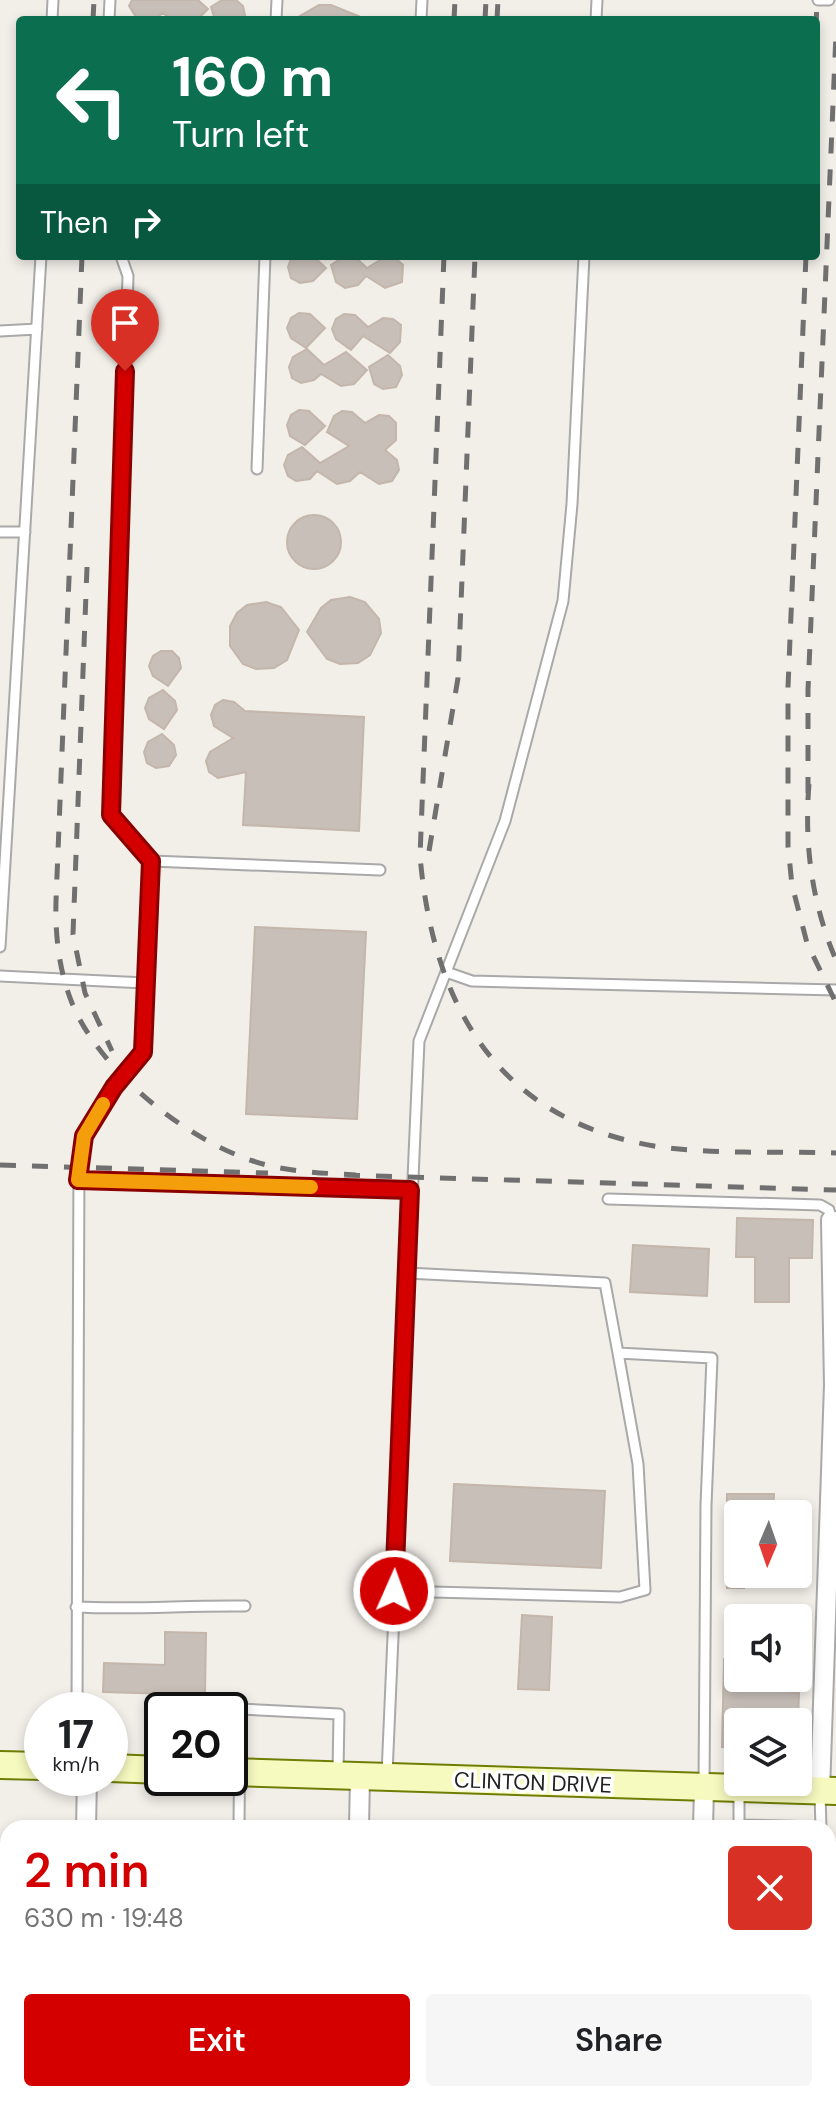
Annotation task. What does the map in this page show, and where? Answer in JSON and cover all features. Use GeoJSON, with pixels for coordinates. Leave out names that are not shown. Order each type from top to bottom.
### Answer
{"type":"FeatureCollection","features":[{"type":"Feature","properties":{"kind":"main road"},"geometry":{"type":"LineString","coordinates":[[0,1765],[24,1766]]}},
{"type":"Feature","properties":{"kind":"main road","name":"CLINTON DRIVE"},"geometry":{"type":"LineString","coordinates":[[248,1772],[724,1788]]}},
{"type":"Feature","properties":{"kind":"street"},"geometry":{"type":"LineString","coordinates":[[828,1791],[835,1385],[831,1220]]}},
{"type":"Feature","properties":{"kind":"street"},"geometry":{"type":"LineString","coordinates":[[349,1776],[357,1820]]}},
{"type":"Feature","properties":{"kind":"street"},"geometry":{"type":"LineString","coordinates":[[703,1820],[704,1787]]}},
{"type":"Feature","properties":{"kind":"street"},"geometry":{"type":"LineString","coordinates":[[86,1820],[87,1796]]}},
{"type":"Feature","properties":{"kind":"lane"},"geometry":{"type":"LineString","coordinates":[[818,0],[836,0]]}},
{"type":"Feature","properties":{"kind":"lane"},"geometry":{"type":"LineString","coordinates":[[0,947],[41,260]]}},
{"type":"Feature","properties":{"kind":"lane"},"geometry":{"type":"LineString","coordinates":[[77,1692],[78,1180],[84,1136],[114,1087],[143,1052],[151,861],[111,815],[128,276],[122,260]]}},
{"type":"Feature","properties":{"kind":"lane"},"geometry":{"type":"LineString","coordinates":[[257,469],[265,260]]}},
{"type":"Feature","properties":{"kind":"lane"},"geometry":{"type":"LineString","coordinates":[[387,1777],[410,1190],[419,1041],[449,973],[505,821],[563,601],[572,504],[584,260]]}},
{"type":"Feature","properties":{"kind":"lane"},"geometry":{"type":"LineString","coordinates":[[0,331],[37,329]]}},
{"type":"Feature","properties":{"kind":"lane"},"geometry":{"type":"LineString","coordinates":[[0,532],[25,532]]}},
{"type":"Feature","properties":{"kind":"lane"},"geometry":{"type":"LineString","coordinates":[[151,861],[380,870]]}},
{"type":"Feature","properties":{"kind":"lane"},"geometry":{"type":"LineString","coordinates":[[449,973],[472,981],[836,990]]}},
{"type":"Feature","properties":{"kind":"lane"},"geometry":{"type":"LineString","coordinates":[[0,976],[145,983]]}},
{"type":"Feature","properties":{"kind":"lane"},"geometry":{"type":"LineString","coordinates":[[78,1180],[410,1190]]}},
{"type":"Feature","properties":{"kind":"lane"},"geometry":{"type":"LineString","coordinates":[[608,1199],[820,1205],[829,1210],[831,1220]]}},
{"type":"Feature","properties":{"kind":"lane"},"geometry":{"type":"LineString","coordinates":[[394,1591],[620,1597],[645,1590],[638,1464],[605,1283],[407,1273]]}},
{"type":"Feature","properties":{"kind":"lane"},"geometry":{"type":"LineString","coordinates":[[618,1353],[712,1358],[706,1505],[704,1787]]}},
{"type":"Feature","properties":{"kind":"lane"},"geometry":{"type":"LineString","coordinates":[[76,1607],[155,1609],[169,1605],[245,1606]]}},
{"type":"Feature","properties":{"kind":"lane"},"geometry":{"type":"LineString","coordinates":[[248,1709],[339,1714],[349,1776]]}},
{"type":"Feature","properties":{"kind":"lane"},"geometry":{"type":"LineString","coordinates":[[823,1820],[828,1791]]}},
{"type":"Feature","properties":{"kind":"lane"},"geometry":{"type":"LineString","coordinates":[[236,1796],[238,1820]]}},
{"type":"Feature","properties":{"kind":"lane"},"geometry":{"type":"LineString","coordinates":[[739,1796],[739,1820]]}},
{"type":"Feature","properties":{"kind":"building"},"geometry":{"type":"Polygon","coordinates":[[[132,0],[198,0],[208,9],[201,16],[167,16],[162,13],[159,16],[135,16],[129,6],[132,0]]]}},
{"type":"Feature","properties":{"kind":"building"},"geometry":{"type":"Polygon","coordinates":[[[222,0],[236,0],[243,6],[245,16],[214,16],[211,7],[222,0]]]}},
{"type":"Feature","properties":{"kind":"building"},"geometry":{"type":"Polygon","coordinates":[[[319,5],[331,5],[358,16],[300,16],[319,5]]]}},
{"type":"Feature","properties":{"kind":"building"},"geometry":{"type":"Polygon","coordinates":[[[291,260],[317,260],[326,268],[313,281],[300,283],[291,278],[288,267],[291,260]]]}},
{"type":"Feature","properties":{"kind":"building"},"geometry":{"type":"Polygon","coordinates":[[[339,260],[358,260],[367,268],[380,260],[397,260],[403,265],[402,282],[385,288],[366,276],[358,285],[345,288],[336,282],[331,265],[339,260]]]}},
{"type":"Feature","properties":{"kind":"building"},"geometry":{"type":"Polygon","coordinates":[[[299,313],[310,314],[325,328],[306,348],[291,338],[287,328],[291,318],[299,313]]]}},
{"type":"Feature","properties":{"kind":"building"},"geometry":{"type":"Polygon","coordinates":[[[344,314],[355,315],[368,327],[383,318],[393,319],[401,325],[400,342],[390,353],[363,336],[351,350],[336,339],[332,329],[336,319],[344,314]]]}},
{"type":"Feature","properties":{"kind":"building"},"geometry":{"type":"Polygon","coordinates":[[[307,349],[324,365],[346,352],[367,370],[354,384],[341,386],[321,374],[314,380],[301,383],[292,378],[289,367],[293,357],[307,349]]]}},
{"type":"Feature","properties":{"kind":"building"},"geometry":{"type":"Polygon","coordinates":[[[388,355],[400,366],[402,375],[396,387],[383,389],[374,384],[369,367],[388,355]]]}},
{"type":"Feature","properties":{"kind":"building"},"geometry":{"type":"Polygon","coordinates":[[[299,410],[309,411],[325,426],[305,445],[290,436],[287,425],[291,415],[299,410]]]}},
{"type":"Feature","properties":{"kind":"building"},"geometry":{"type":"Polygon","coordinates":[[[342,411],[352,412],[365,423],[379,415],[389,416],[396,423],[396,440],[385,450],[397,460],[399,470],[392,481],[379,484],[360,472],[350,481],[337,484],[317,471],[310,479],[296,481],[288,476],[284,465],[288,455],[302,447],[320,463],[349,446],[327,432],[334,416],[342,411]]]}},
{"type":"Feature","properties":{"kind":"building"},"geometry":{"type":"Polygon","coordinates":[[[314,515],[333,523],[341,542],[333,561],[314,569],[295,561],[287,542],[295,523],[314,515]]]}},
{"type":"Feature","properties":{"kind":"building"},"geometry":{"type":"Polygon","coordinates":[[[350,597],[365,602],[379,619],[381,633],[370,655],[358,663],[340,664],[327,659],[307,632],[321,608],[331,600],[350,597]]]}},
{"type":"Feature","properties":{"kind":"building"},"geometry":{"type":"Polygon","coordinates":[[[266,602],[281,607],[299,630],[287,660],[274,668],[256,669],[243,664],[230,646],[230,626],[237,613],[247,605],[266,602]]]}},
{"type":"Feature","properties":{"kind":"building"},"geometry":{"type":"Polygon","coordinates":[[[161,651],[172,651],[179,658],[181,668],[168,686],[153,676],[149,666],[153,656],[161,651]]]}},
{"type":"Feature","properties":{"kind":"building"},"geometry":{"type":"Polygon","coordinates":[[[163,690],[175,701],[177,710],[164,729],[149,719],[145,708],[149,698],[163,690]]]}},
{"type":"Feature","properties":{"kind":"building"},"geometry":{"type":"Polygon","coordinates":[[[223,700],[234,702],[245,711],[364,717],[359,831],[243,825],[246,772],[218,778],[209,772],[206,761],[210,752],[233,738],[214,726],[211,715],[215,705],[223,700]]]}},
{"type":"Feature","properties":{"kind":"building"},"geometry":{"type":"Polygon","coordinates":[[[162,734],[174,745],[176,755],[169,766],[156,768],[147,763],[144,752],[148,742],[162,734]]]}},
{"type":"Feature","properties":{"kind":"building"},"geometry":{"type":"Polygon","coordinates":[[[255,927],[366,932],[357,1119],[246,1114],[255,927]]]}},
{"type":"Feature","properties":{"kind":"building"},"geometry":{"type":"Polygon","coordinates":[[[737,1218],[813,1220],[812,1258],[789,1258],[789,1302],[755,1302],[755,1257],[736,1257],[737,1218]]]}},
{"type":"Feature","properties":{"kind":"building"},"geometry":{"type":"Polygon","coordinates":[[[633,1245],[709,1249],[707,1296],[630,1292],[633,1245]]]}},
{"type":"Feature","properties":{"kind":"building"},"geometry":{"type":"Polygon","coordinates":[[[454,1484],[605,1491],[601,1568],[450,1561],[454,1484]]]}},
{"type":"Feature","properties":{"kind":"building"},"geometry":{"type":"Polygon","coordinates":[[[727,1494],[774,1494],[774,1500],[727,1500],[727,1494]]]}},
{"type":"Feature","properties":{"kind":"building"},"geometry":{"type":"Polygon","coordinates":[[[522,1615],[552,1617],[549,1690],[518,1689],[522,1615]]]}},
{"type":"Feature","properties":{"kind":"building"},"geometry":{"type":"Polygon","coordinates":[[[165,1632],[206,1633],[205,1692],[103,1692],[104,1663],[165,1665],[165,1632]]]}},
{"type":"Feature","properties":{"kind":"building"},"geometry":{"type":"Polygon","coordinates":[[[724,1659],[724,1692],[799,1693],[798,1708],[724,1708],[722,1747],[724,1659]]]}},
{"type":"Feature","properties":{"kind":"railway"},"geometry":{"type":"LineString","coordinates":[[93,16],[94,0]]}},
{"type":"Feature","properties":{"kind":"railway"},"geometry":{"type":"LineString","coordinates":[[454,16],[455,0]]}},
{"type":"Feature","properties":{"kind":"railway"},"geometry":{"type":"LineString","coordinates":[[485,16],[486,0]]}},
{"type":"Feature","properties":{"kind":"railway"},"geometry":{"type":"LineString","coordinates":[[497,16],[498,0]]}},
{"type":"Feature","properties":{"kind":"railway"},"geometry":{"type":"LineString","coordinates":[[816,16],[817,0]]}},
{"type":"Feature","properties":{"kind":"railway"},"geometry":{"type":"LineString","coordinates":[[808,793],[808,690],[836,34]]}},
{"type":"Feature","properties":{"kind":"railway"},"geometry":{"type":"LineString","coordinates":[[82,260],[56,901],[56,927],[64,978],[72,1003],[102,1053],[123,1077],[173,1119],[227,1151],[266,1165],[356,1175]]}},
{"type":"Feature","properties":{"kind":"railway"},"geometry":{"type":"LineString","coordinates":[[444,260],[420,856],[427,910],[440,960],[458,1006],[483,1046],[514,1081],[553,1110],[599,1132],[676,1149],[836,1153]]}},
{"type":"Feature","properties":{"kind":"railway"},"geometry":{"type":"LineString","coordinates":[[429,851],[458,678],[475,260]]}},
{"type":"Feature","properties":{"kind":"railway"},"geometry":{"type":"LineString","coordinates":[[806,260],[788,687],[788,846],[792,885],[807,943],[836,1003]]}},
{"type":"Feature","properties":{"kind":"railway"},"geometry":{"type":"LineString","coordinates":[[87,567],[73,934],[85,993],[112,1051]]}},
{"type":"Feature","properties":{"kind":"railway"},"geometry":{"type":"LineString","coordinates":[[809,784],[808,829],[812,874],[821,917],[836,960]]}},
{"type":"Feature","properties":{"kind":"railway"},"geometry":{"type":"LineString","coordinates":[[0,1165],[268,1173]]}},
{"type":"Feature","properties":{"kind":"railway"},"geometry":{"type":"LineString","coordinates":[[344,1175],[836,1190]]}},
{"type":"Feature","properties":{"kind":"slow traffic"},"geometry":{"type":"LineString","coordinates":[[103,1104],[84,1136],[78,1180],[311,1187]]}},
{"type":"Feature","properties":{"kind":"route"},"geometry":{"type":"LineString","coordinates":[[125,371],[111,815],[151,861],[143,1052],[114,1087],[84,1136],[78,1180],[410,1190],[394,1591]]}}]}
